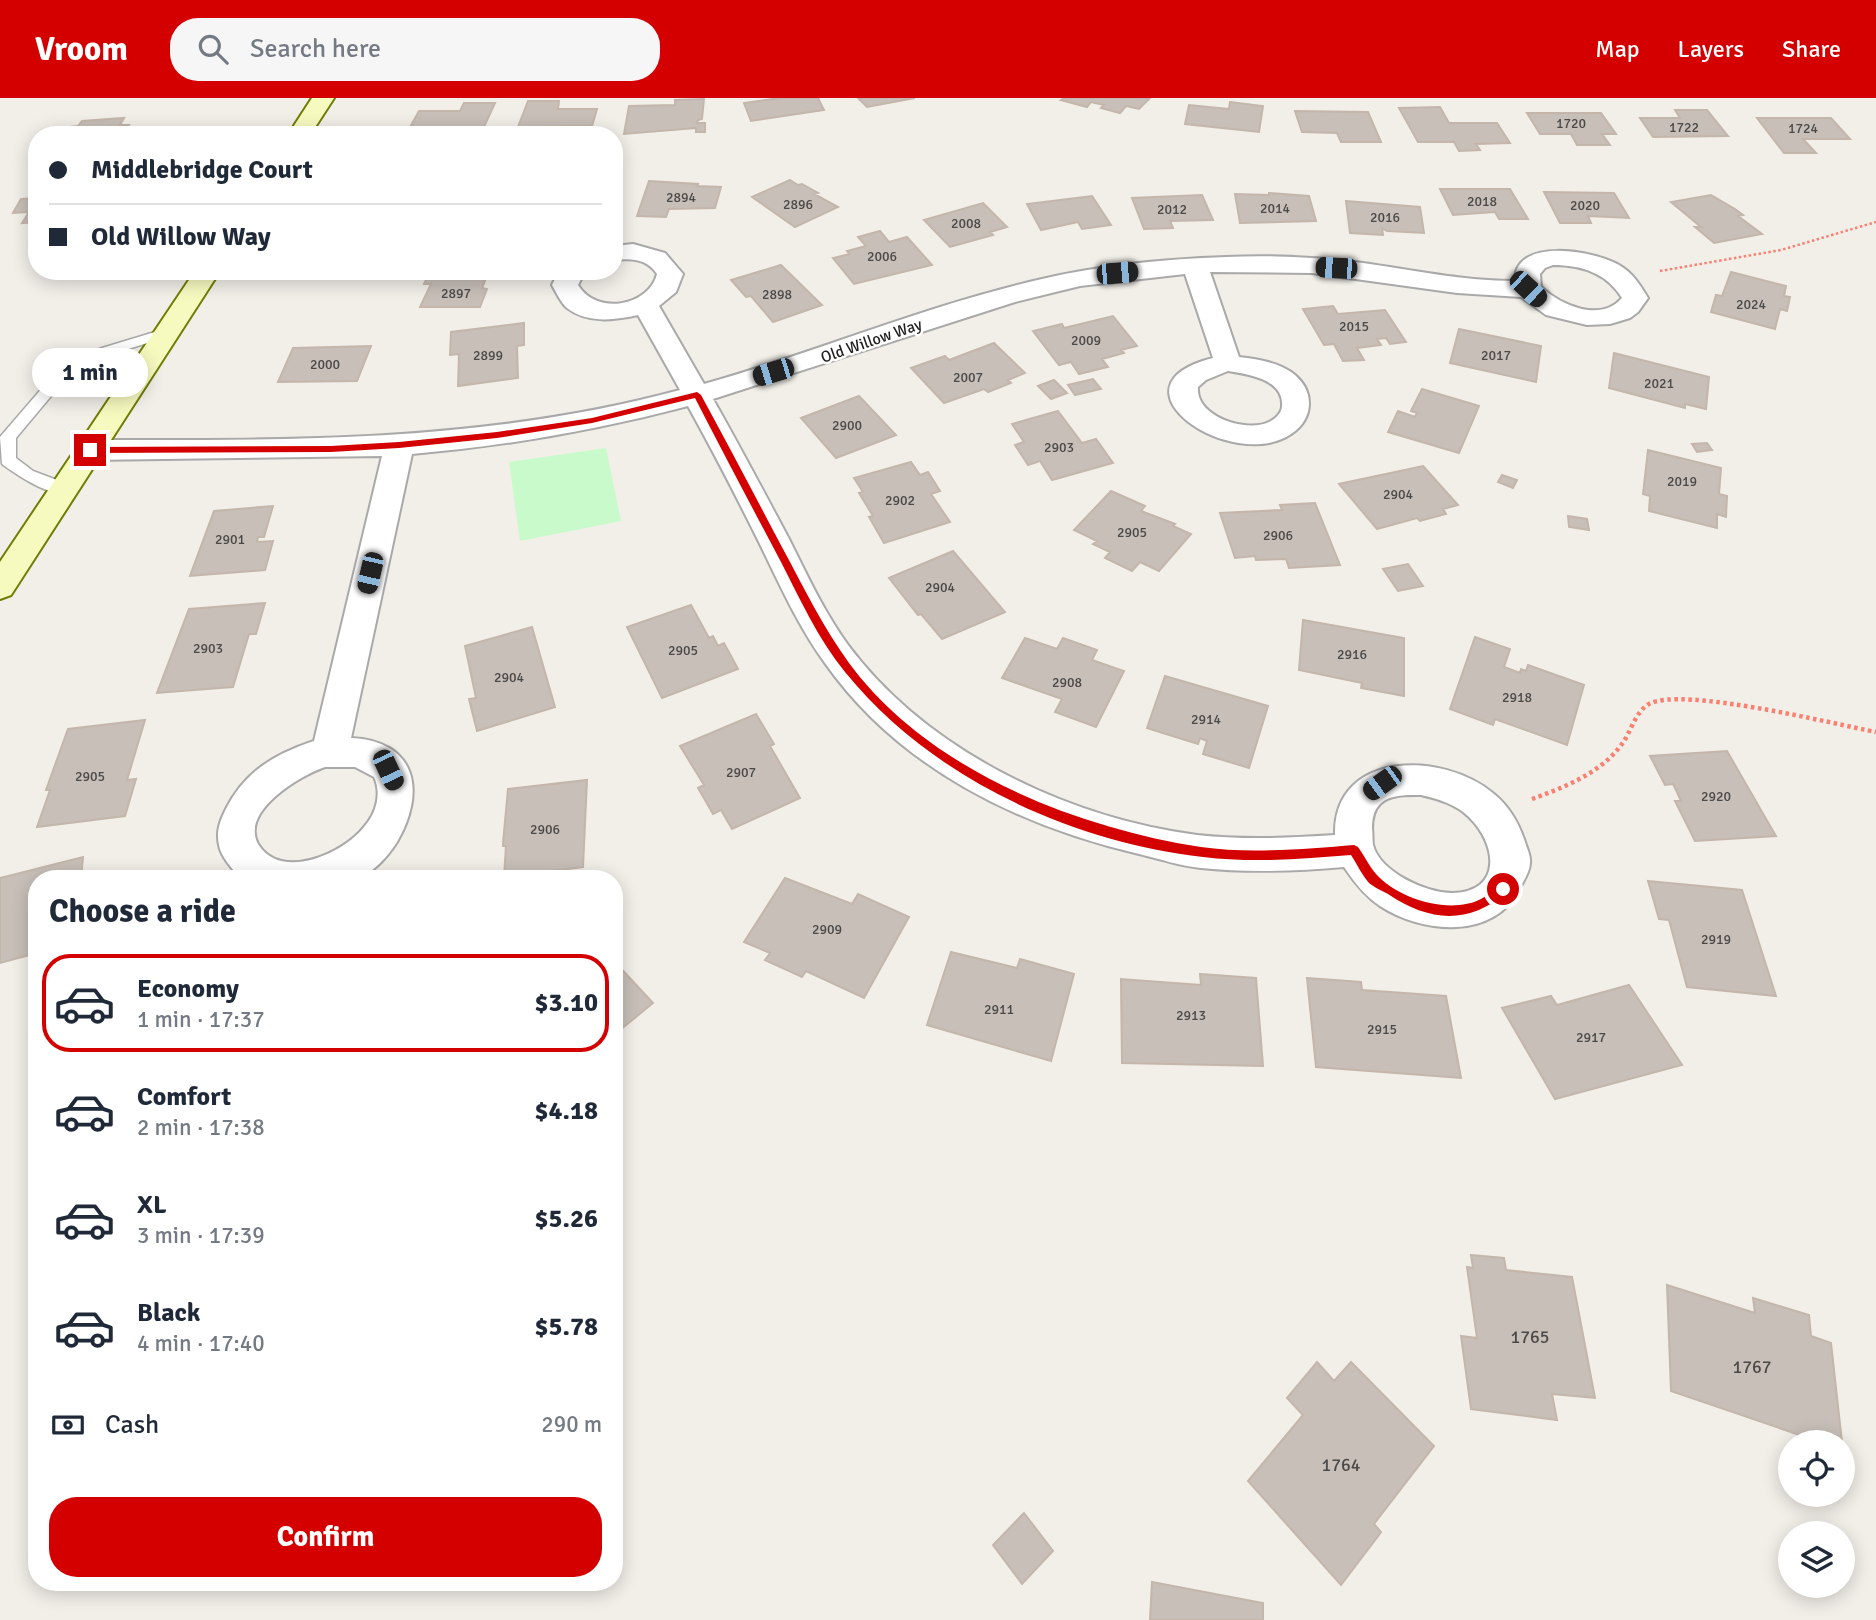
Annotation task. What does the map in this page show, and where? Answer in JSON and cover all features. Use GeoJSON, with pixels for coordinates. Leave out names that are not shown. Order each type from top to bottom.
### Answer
{"type":"FeatureCollection","features":[{"type":"Feature","properties":{"kind":"main road"},"geometry":{"type":"LineString","coordinates":[[305,126],[323,98]]}},
{"type":"Feature","properties":{"kind":"main road"},"geometry":{"type":"LineString","coordinates":[[0,587],[202,280]]}},
{"type":"Feature","properties":{"kind":"street"},"geometry":{"type":"LineString","coordinates":[[568,280],[565,285],[568,296],[576,304],[608,312],[645,305],[659,297],[670,284],[671,274],[667,265],[656,257],[623,253]]}},
{"type":"Feature","properties":{"kind":"street"},"geometry":{"type":"LineString","coordinates":[[1549,258],[1588,260],[1611,270],[1626,281],[1632,287],[1635,298],[1632,306],[1619,314],[1600,317],[1572,315],[1542,302],[1528,289],[1524,278],[1527,270],[1535,263],[1549,258]]}},
{"type":"Feature","properties":{"kind":"street","name":"Old Willow Way"},"geometry":{"type":"LineString","coordinates":[[90,450],[331,449],[497,435],[592,421],[697,395],[823,357],[1000,296],[1117,273],[1195,266],[1264,265],[1336,268],[1470,288],[1528,289]]}},
{"type":"Feature","properties":{"kind":"street"},"geometry":{"type":"LineString","coordinates":[[1195,266],[1228,363]]}},
{"type":"Feature","properties":{"kind":"street"},"geometry":{"type":"LineString","coordinates":[[645,305],[697,395],[817,621],[847,667],[886,712],[953,764],[1029,805],[1117,835],[1204,852],[1299,855],[1354,850]]}},
{"type":"Feature","properties":{"kind":"street"},"geometry":{"type":"LineString","coordinates":[[330,751],[399,445]]}},
{"type":"Feature","properties":{"kind":"street"},"geometry":{"type":"LineString","coordinates":[[258,870],[247,863],[237,847],[236,830],[245,803],[269,777],[298,759],[330,751],[355,752],[371,756],[388,770],[396,786],[397,804],[388,827],[368,851],[335,870]]}},
{"type":"Feature","properties":{"kind":"street"},"geometry":{"type":"LineString","coordinates":[[1411,777],[1439,781],[1466,793],[1491,813],[1508,840],[1512,862],[1503,889],[1486,903],[1466,910],[1441,911],[1411,903],[1373,879],[1354,850],[1350,832],[1352,814],[1360,799],[1382,783],[1411,777]]}},
{"type":"Feature","properties":{"kind":"lane"},"geometry":{"type":"LineString","coordinates":[[64,489],[27,475],[8,460],[8,437],[67,368],[107,351],[168,332]]}},
{"type":"Feature","properties":{"kind":"path"},"geometry":{"type":"LineString","coordinates":[[1626,281],[1717,259],[1781,250],[1876,222]]}},
{"type":"Feature","properties":{"kind":"path"},"geometry":{"type":"LineString","coordinates":[[1491,813],[1544,795],[1600,768],[1621,744],[1643,711],[1662,698],[1719,702],[1876,732]]}},
{"type":"Feature","properties":{"kind":"green space"},"geometry":{"type":"Polygon","coordinates":[[[606,448],[621,521],[520,541],[509,462],[606,448]]]}},
{"type":"Feature","properties":{"kind":"building"},"geometry":{"type":"Polygon","coordinates":[[[780,98],[818,98],[824,110],[751,121],[744,103],[780,98]]]}},
{"type":"Feature","properties":{"kind":"building"},"geometry":{"type":"Polygon","coordinates":[[[858,98],[915,98],[867,107],[858,98]]]}},
{"type":"Feature","properties":{"kind":"building"},"geometry":{"type":"Polygon","coordinates":[[[1150,98],[1139,109],[1126,106],[1120,113],[1091,102],[1087,107],[1061,100],[1150,98]]]}},
{"type":"Feature","properties":{"kind":"building"},"geometry":{"type":"Polygon","coordinates":[[[704,99],[702,119],[697,123],[705,123],[705,132],[696,132],[696,128],[624,134],[629,106],[675,105],[675,100],[704,99]]]}},
{"type":"Feature","properties":{"kind":"building"},"geometry":{"type":"Polygon","coordinates":[[[528,101],[559,101],[558,109],[597,109],[592,126],[518,126],[528,101]]]}},
{"type":"Feature","properties":{"kind":"building"},"geometry":{"type":"Polygon","coordinates":[[[1230,102],[1263,106],[1259,132],[1185,124],[1189,105],[1229,109],[1230,102]]]}},
{"type":"Feature","properties":{"kind":"building"},"geometry":{"type":"Polygon","coordinates":[[[464,103],[495,103],[484,126],[411,126],[419,111],[460,111],[464,103]]]}},
{"type":"Feature","properties":{"kind":"building"},"geometry":{"type":"Polygon","coordinates":[[[1440,107],[1449,123],[1497,123],[1510,143],[1476,144],[1480,150],[1459,151],[1454,142],[1418,142],[1399,108],[1440,107]]]}},
{"type":"Feature","properties":{"kind":"building"},"geometry":{"type":"Polygon","coordinates":[[[1675,110],[1707,110],[1728,136],[1653,137],[1640,118],[1680,118],[1675,110]]]}},
{"type":"Feature","properties":{"kind":"building"},"geometry":{"type":"Polygon","coordinates":[[[1295,111],[1368,112],[1381,142],[1341,142],[1337,133],[1302,132],[1295,111]]]}},
{"type":"Feature","properties":{"kind":"building"},"geometry":{"type":"Polygon","coordinates":[[[1527,113],[1601,113],[1616,134],[1602,134],[1610,145],[1577,145],[1571,134],[1540,134],[1527,113]]]}},
{"type":"Feature","properties":{"kind":"building"},"geometry":{"type":"Polygon","coordinates":[[[124,118],[120,125],[129,125],[78,126],[82,121],[124,118]]]}},
{"type":"Feature","properties":{"kind":"building"},"geometry":{"type":"Polygon","coordinates":[[[1757,118],[1831,118],[1850,139],[1803,139],[1816,153],[1784,153],[1757,118]]]}},
{"type":"Feature","properties":{"kind":"building"},"geometry":{"type":"Polygon","coordinates":[[[790,180],[818,193],[814,194],[838,207],[795,227],[752,197],[790,180]]]}},
{"type":"Feature","properties":{"kind":"building"},"geometry":{"type":"Polygon","coordinates":[[[649,181],[721,187],[715,208],[669,209],[666,217],[637,216],[649,181]]]}},
{"type":"Feature","properties":{"kind":"building"},"geometry":{"type":"Polygon","coordinates":[[[1440,189],[1510,189],[1528,219],[1499,219],[1495,212],[1453,215],[1440,189]]]}},
{"type":"Feature","properties":{"kind":"building"},"geometry":{"type":"Polygon","coordinates":[[[1544,192],[1614,193],[1629,218],[1588,216],[1591,223],[1560,223],[1544,192]]]}},
{"type":"Feature","properties":{"kind":"building"},"geometry":{"type":"Polygon","coordinates":[[[1235,194],[1309,196],[1316,221],[1240,223],[1235,194]]]}},
{"type":"Feature","properties":{"kind":"building"},"geometry":{"type":"Polygon","coordinates":[[[1202,195],[1213,220],[1170,221],[1173,228],[1144,229],[1132,198],[1202,195]]]}},
{"type":"Feature","properties":{"kind":"building"},"geometry":{"type":"Polygon","coordinates":[[[1711,195],[1743,215],[1738,216],[1762,234],[1714,243],[1695,227],[1701,227],[1671,202],[1711,195]]]}},
{"type":"Feature","properties":{"kind":"building"},"geometry":{"type":"Polygon","coordinates":[[[1092,196],[1111,225],[1082,229],[1078,222],[1041,230],[1027,204],[1092,196]]]}},
{"type":"Feature","properties":{"kind":"building"},"geometry":{"type":"Polygon","coordinates":[[[21,199],[28,199],[28,212],[13,213],[21,199]]]}},
{"type":"Feature","properties":{"kind":"building"},"geometry":{"type":"Polygon","coordinates":[[[1346,201],[1420,207],[1424,233],[1387,231],[1382,228],[1383,235],[1350,233],[1346,201]]]}},
{"type":"Feature","properties":{"kind":"building"},"geometry":{"type":"Polygon","coordinates":[[[983,203],[1007,227],[990,232],[993,235],[950,247],[924,220],[983,203]]]}},
{"type":"Feature","properties":{"kind":"building"},"geometry":{"type":"Polygon","coordinates":[[[880,231],[889,242],[907,237],[932,265],[854,284],[833,258],[866,246],[858,237],[880,231]]]}},
{"type":"Feature","properties":{"kind":"building"},"geometry":{"type":"Polygon","coordinates":[[[781,265],[822,305],[773,322],[751,296],[746,297],[731,280],[781,265]]]}},
{"type":"Feature","properties":{"kind":"building"},"geometry":{"type":"Polygon","coordinates":[[[1731,272],[1786,286],[1784,296],[1790,297],[1787,311],[1780,309],[1775,329],[1711,312],[1716,295],[1722,296],[1731,272]]]}},
{"type":"Feature","properties":{"kind":"building"},"geometry":{"type":"Polygon","coordinates":[[[426,280],[485,280],[482,288],[487,289],[480,307],[420,307],[431,284],[424,284],[426,280]]]}},
{"type":"Feature","properties":{"kind":"building"},"geometry":{"type":"Polygon","coordinates":[[[1333,306],[1338,314],[1385,310],[1406,342],[1390,344],[1386,338],[1377,339],[1381,345],[1357,348],[1364,360],[1343,361],[1334,344],[1324,345],[1303,309],[1333,306]]]}},
{"type":"Feature","properties":{"kind":"building"},"geometry":{"type":"Polygon","coordinates":[[[1113,316],[1137,346],[1102,359],[1108,367],[1079,374],[1071,362],[1059,365],[1033,331],[1062,324],[1064,328],[1113,316]]]}},
{"type":"Feature","properties":{"kind":"building"},"geometry":{"type":"Polygon","coordinates":[[[524,323],[524,345],[517,346],[518,378],[458,386],[459,354],[450,355],[451,332],[524,323]]]}},
{"type":"Feature","properties":{"kind":"building"},"geometry":{"type":"Polygon","coordinates":[[[1459,329],[1541,346],[1536,382],[1450,363],[1459,329]]]}},
{"type":"Feature","properties":{"kind":"building"},"geometry":{"type":"Polygon","coordinates":[[[994,343],[1025,373],[1008,380],[1011,383],[988,392],[984,389],[944,403],[911,368],[945,356],[949,360],[994,343]]]}},
{"type":"Feature","properties":{"kind":"building"},"geometry":{"type":"Polygon","coordinates":[[[371,346],[357,381],[278,382],[293,348],[371,346]]]}},
{"type":"Feature","properties":{"kind":"building"},"geometry":{"type":"Polygon","coordinates":[[[1614,353],[1709,377],[1706,409],[1685,404],[1685,408],[1609,388],[1614,353]]]}},
{"type":"Feature","properties":{"kind":"building"},"geometry":{"type":"Polygon","coordinates":[[[1093,379],[1101,389],[1075,395],[1068,385],[1093,379]]]}},
{"type":"Feature","properties":{"kind":"building"},"geometry":{"type":"Polygon","coordinates":[[[1054,380],[1067,393],[1051,399],[1038,386],[1054,380]]]}},
{"type":"Feature","properties":{"kind":"building"},"geometry":{"type":"Polygon","coordinates":[[[1422,389],[1479,406],[1459,453],[1388,432],[1398,411],[1415,417],[1417,413],[1411,411],[1422,389]]]}},
{"type":"Feature","properties":{"kind":"building"},"geometry":{"type":"Polygon","coordinates":[[[859,396],[896,435],[836,458],[801,418],[859,396]]]}},
{"type":"Feature","properties":{"kind":"building"},"geometry":{"type":"Polygon","coordinates":[[[1058,411],[1082,443],[1096,439],[1113,463],[1052,480],[1040,461],[1028,465],[1015,445],[1024,442],[1012,424],[1058,411]]]}},
{"type":"Feature","properties":{"kind":"building"},"geometry":{"type":"Polygon","coordinates":[[[1707,443],[1712,450],[1697,452],[1692,444],[1707,443]]]}},
{"type":"Feature","properties":{"kind":"building"},"geometry":{"type":"Polygon","coordinates":[[[1648,450],[1721,468],[1719,494],[1727,496],[1726,517],[1717,514],[1717,528],[1649,511],[1650,496],[1643,494],[1648,450]]]}},
{"type":"Feature","properties":{"kind":"building"},"geometry":{"type":"Polygon","coordinates":[[[911,462],[920,475],[928,472],[940,491],[931,494],[950,522],[884,543],[869,517],[873,516],[859,493],[863,492],[854,478],[911,462]]]}},
{"type":"Feature","properties":{"kind":"building"},"geometry":{"type":"Polygon","coordinates":[[[1423,466],[1458,505],[1443,509],[1446,514],[1420,521],[1417,518],[1377,529],[1339,484],[1423,466]]]}},
{"type":"Feature","properties":{"kind":"building"},"geometry":{"type":"Polygon","coordinates":[[[1502,475],[1517,480],[1513,488],[1498,482],[1502,475]]]}},
{"type":"Feature","properties":{"kind":"building"},"geometry":{"type":"Polygon","coordinates":[[[1111,491],[1145,506],[1141,511],[1175,524],[1173,526],[1191,534],[1159,571],[1140,562],[1132,571],[1105,558],[1110,552],[1093,544],[1097,541],[1074,530],[1111,491]]]}},
{"type":"Feature","properties":{"kind":"building"},"geometry":{"type":"Polygon","coordinates":[[[1315,503],[1340,565],[1289,568],[1286,559],[1256,560],[1255,556],[1235,558],[1220,513],[1282,510],[1280,505],[1315,503]]]}},
{"type":"Feature","properties":{"kind":"building"},"geometry":{"type":"Polygon","coordinates":[[[273,506],[264,537],[258,537],[257,542],[273,541],[265,570],[190,576],[214,511],[273,506]]]}},
{"type":"Feature","properties":{"kind":"building"},"geometry":{"type":"Polygon","coordinates":[[[1568,516],[1587,519],[1589,530],[1569,527],[1568,516]]]}},
{"type":"Feature","properties":{"kind":"building"},"geometry":{"type":"Polygon","coordinates":[[[953,551],[1005,612],[942,639],[921,614],[918,615],[889,578],[953,551]]]}},
{"type":"Feature","properties":{"kind":"building"},"geometry":{"type":"Polygon","coordinates":[[[1408,564],[1423,586],[1398,591],[1383,569],[1408,564]]]}},
{"type":"Feature","properties":{"kind":"building"},"geometry":{"type":"Polygon","coordinates":[[[265,603],[256,634],[249,634],[233,687],[157,693],[189,609],[265,603]]]}},
{"type":"Feature","properties":{"kind":"building"},"geometry":{"type":"Polygon","coordinates":[[[691,605],[709,638],[713,636],[718,646],[724,643],[738,669],[662,698],[627,627],[691,605]]]}},
{"type":"Feature","properties":{"kind":"building"},"geometry":{"type":"Polygon","coordinates":[[[1303,620],[1404,638],[1404,696],[1361,688],[1362,683],[1299,670],[1303,620]]]}},
{"type":"Feature","properties":{"kind":"building"},"geometry":{"type":"Polygon","coordinates":[[[532,627],[555,707],[477,731],[469,699],[476,698],[465,646],[532,627]]]}},
{"type":"Feature","properties":{"kind":"building"},"geometry":{"type":"Polygon","coordinates":[[[1475,637],[1510,649],[1504,667],[1520,673],[1521,669],[1526,671],[1528,665],[1584,685],[1567,745],[1495,719],[1493,725],[1450,709],[1475,637]]]}},
{"type":"Feature","properties":{"kind":"building"},"geometry":{"type":"Polygon","coordinates":[[[1025,638],[1057,649],[1063,638],[1097,650],[1092,660],[1124,671],[1096,727],[1055,712],[1062,699],[1002,678],[1025,638]]]}},
{"type":"Feature","properties":{"kind":"building"},"geometry":{"type":"Polygon","coordinates":[[[1165,676],[1268,706],[1249,768],[1203,754],[1207,741],[1200,738],[1198,744],[1147,728],[1165,676]]]}},
{"type":"Feature","properties":{"kind":"building"},"geometry":{"type":"Polygon","coordinates":[[[756,714],[774,744],[770,746],[800,798],[732,829],[721,810],[713,814],[698,788],[704,785],[680,746],[756,714]]]}},
{"type":"Feature","properties":{"kind":"building"},"geometry":{"type":"Polygon","coordinates":[[[145,720],[127,780],[136,779],[125,816],[37,827],[50,790],[46,790],[68,729],[145,720]]]}},
{"type":"Feature","properties":{"kind":"building"},"geometry":{"type":"Polygon","coordinates":[[[1727,751],[1776,836],[1695,841],[1675,801],[1681,801],[1673,784],[1665,785],[1650,756],[1727,751]]]}},
{"type":"Feature","properties":{"kind":"building"},"geometry":{"type":"Polygon","coordinates":[[[587,780],[583,867],[504,870],[506,846],[503,846],[503,843],[508,789],[587,780]]]}},
{"type":"Feature","properties":{"kind":"building"},"geometry":{"type":"Polygon","coordinates":[[[83,857],[82,870],[32,870],[83,857]]]}},
{"type":"Feature","properties":{"kind":"building"},"geometry":{"type":"Polygon","coordinates":[[[28,871],[28,955],[0,963],[0,878],[28,871]]]}},
{"type":"Feature","properties":{"kind":"building"},"geometry":{"type":"Polygon","coordinates":[[[785,878],[852,904],[858,894],[909,917],[864,998],[806,971],[802,977],[765,960],[770,953],[744,942],[785,878]]]}},
{"type":"Feature","properties":{"kind":"building"},"geometry":{"type":"Polygon","coordinates":[[[1648,881],[1742,890],[1776,996],[1687,987],[1669,920],[1659,919],[1648,881]]]}},
{"type":"Feature","properties":{"kind":"building"},"geometry":{"type":"Polygon","coordinates":[[[951,952],[1017,968],[1020,959],[1074,974],[1051,1061],[927,1025],[951,952]]]}},
{"type":"Feature","properties":{"kind":"building"},"geometry":{"type":"Polygon","coordinates":[[[623,971],[653,1003],[623,1028],[623,971]]]}},
{"type":"Feature","properties":{"kind":"building"},"geometry":{"type":"Polygon","coordinates":[[[1200,974],[1256,978],[1263,1066],[1122,1063],[1121,979],[1201,985],[1200,974]]]}},
{"type":"Feature","properties":{"kind":"building"},"geometry":{"type":"Polygon","coordinates":[[[1307,978],[1361,982],[1362,990],[1446,996],[1461,1078],[1316,1067],[1307,978]]]}},
{"type":"Feature","properties":{"kind":"building"},"geometry":{"type":"Polygon","coordinates":[[[1629,985],[1682,1065],[1555,1099],[1502,1008],[1551,996],[1557,1005],[1629,985]]]}},
{"type":"Feature","properties":{"kind":"building"},"geometry":{"type":"Polygon","coordinates":[[[1471,1255],[1504,1258],[1506,1270],[1572,1277],[1595,1398],[1552,1394],[1557,1420],[1471,1409],[1461,1336],[1477,1338],[1467,1267],[1473,1268],[1471,1255]]]}},
{"type":"Feature","properties":{"kind":"building"},"geometry":{"type":"Polygon","coordinates":[[[1667,1285],[1755,1313],[1753,1298],[1809,1315],[1811,1336],[1831,1343],[1841,1430],[1785,1430],[1671,1391],[1667,1285]]]}},
{"type":"Feature","properties":{"kind":"building"},"geometry":{"type":"Polygon","coordinates":[[[1317,1362],[1334,1381],[1351,1362],[1434,1446],[1374,1524],[1381,1532],[1341,1585],[1248,1481],[1303,1415],[1287,1398],[1317,1362]]]}},
{"type":"Feature","properties":{"kind":"building"},"geometry":{"type":"Polygon","coordinates":[[[1024,1513],[1053,1551],[1022,1584],[993,1545],[1024,1513]]]}},
{"type":"Feature","properties":{"kind":"building"},"geometry":{"type":"Polygon","coordinates":[[[1152,1582],[1263,1603],[1263,1620],[1150,1620],[1152,1582]]]}},
{"type":"Feature","properties":{"kind":"route"},"geometry":{"type":"LineString","coordinates":[[90,450],[331,449],[399,445],[497,435],[592,421],[697,395],[817,621],[847,667],[886,712],[953,764],[1029,805],[1117,835],[1204,852],[1299,855],[1354,850],[1373,879],[1411,903],[1441,911],[1466,910],[1486,903],[1503,889]]}}]}
